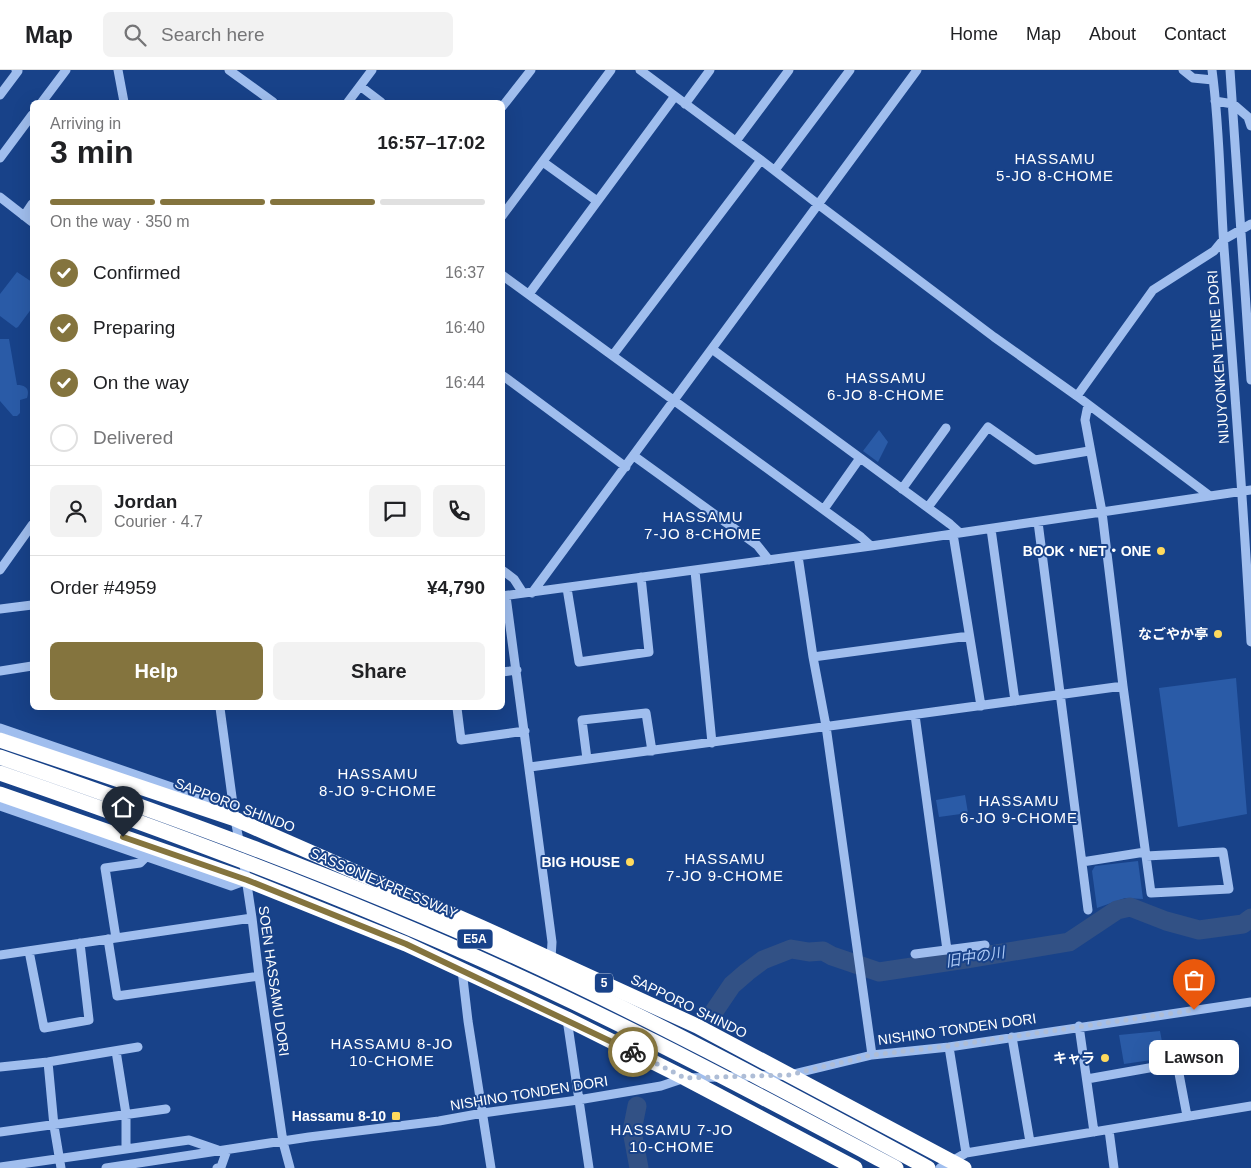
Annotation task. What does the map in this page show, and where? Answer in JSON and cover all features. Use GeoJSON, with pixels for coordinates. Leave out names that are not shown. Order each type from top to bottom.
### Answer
{"type":"FeatureCollection","features":[{"type":"Feature","properties":{"kind":"highway","name":"SAPPORO SHINDO"},"geometry":{"type":"LineString","coordinates":[[0,740],[235,819],[481,927],[697,1026],[955,1162]]}},
{"type":"Feature","properties":{"kind":"highway","name":"SASSON EXPRESSWAY"},"geometry":{"type":"LineString","coordinates":[[0,757],[258,849],[393,903],[514,956],[713,1053],[928,1168]]}},
{"type":"Feature","properties":{"kind":"highway","name":"E5A"},"geometry":{"type":"LineString","coordinates":[[0,773],[108,809],[252,864],[388,919],[507,971],[704,1067],[896,1168]]}},
{"type":"Feature","properties":{"kind":"highway"},"geometry":{"type":"LineString","coordinates":[[0,794],[247,880],[406,944],[567,1019],[685,1078],[844,1166]]}},
{"type":"Feature","properties":{"kind":"street"},"geometry":{"type":"LineString","coordinates":[[0,95],[18,71],[16,70]]}},
{"type":"Feature","properties":{"kind":"street"},"geometry":{"type":"LineString","coordinates":[[44,100],[66,70]]}},
{"type":"Feature","properties":{"kind":"street"},"geometry":{"type":"LineString","coordinates":[[118,70],[124,100]]}},
{"type":"Feature","properties":{"kind":"street"},"geometry":{"type":"LineString","coordinates":[[350,100],[372,70]]}},
{"type":"Feature","properties":{"kind":"street"},"geometry":{"type":"LineString","coordinates":[[505,103],[531,70]]}},
{"type":"Feature","properties":{"kind":"street"},"geometry":{"type":"LineString","coordinates":[[505,212],[611,70]]}},
{"type":"Feature","properties":{"kind":"street"},"geometry":{"type":"LineString","coordinates":[[685,104],[710,70]]}},
{"type":"Feature","properties":{"kind":"street"},"geometry":{"type":"LineString","coordinates":[[736,141],[789,70]]}},
{"type":"Feature","properties":{"kind":"street"},"geometry":{"type":"LineString","coordinates":[[775,170],[850,70]]}},
{"type":"Feature","properties":{"kind":"street"},"geometry":{"type":"LineString","coordinates":[[528,593],[626,467],[917,70]]}},
{"type":"Feature","properties":{"kind":"street"},"geometry":{"type":"LineString","coordinates":[[1183,70],[1193,78],[1213,80]]}},
{"type":"Feature","properties":{"kind":"street","name":"NIJUYONKEN TEINE DORI"},"geometry":{"type":"LineString","coordinates":[[1212,70],[1216,101],[1223,240],[1246,491],[1251,642]]}},
{"type":"Feature","properties":{"kind":"street"},"geometry":{"type":"LineString","coordinates":[[1230,70],[1251,380]]}},
{"type":"Feature","properties":{"kind":"street"},"geometry":{"type":"LineString","coordinates":[[642,71],[994,337],[1077,396],[1210,496]]}},
{"type":"Feature","properties":{"kind":"street"},"geometry":{"type":"LineString","coordinates":[[235,72],[270,100]]}},
{"type":"Feature","properties":{"kind":"street"},"geometry":{"type":"LineString","coordinates":[[360,86],[378,100]]}},
{"type":"Feature","properties":{"kind":"street"},"geometry":{"type":"LineString","coordinates":[[529,294],[675,96]]}},
{"type":"Feature","properties":{"kind":"street"},"geometry":{"type":"LineString","coordinates":[[1216,101],[1233,104],[1248,117],[1251,126]]}},
{"type":"Feature","properties":{"kind":"street"},"geometry":{"type":"LineString","coordinates":[[0,158],[30,118]]}},
{"type":"Feature","properties":{"kind":"street"},"geometry":{"type":"LineString","coordinates":[[613,355],[761,160]]}},
{"type":"Feature","properties":{"kind":"street"},"geometry":{"type":"LineString","coordinates":[[543,162],[597,201]]}},
{"type":"Feature","properties":{"kind":"street"},"geometry":{"type":"LineString","coordinates":[[0,197],[30,220]]}},
{"type":"Feature","properties":{"kind":"street"},"geometry":{"type":"LineString","coordinates":[[24,216],[30,207]]}},
{"type":"Feature","properties":{"kind":"street"},"geometry":{"type":"LineString","coordinates":[[1077,396],[1153,290],[1214,251],[1223,240],[1251,224]]}},
{"type":"Feature","properties":{"kind":"street"},"geometry":{"type":"LineString","coordinates":[[505,277],[824,509],[871,546]]}},
{"type":"Feature","properties":{"kind":"street"},"geometry":{"type":"LineString","coordinates":[[712,349],[928,507],[956,534],[969,636],[981,706]]}},
{"type":"Feature","properties":{"kind":"street"},"geometry":{"type":"LineString","coordinates":[[505,377],[626,467]]}},
{"type":"Feature","properties":{"kind":"street"},"geometry":{"type":"LineString","coordinates":[[1082,862],[1145,854],[1223,852],[1229,889],[1151,893],[1145,854],[1123,686],[1102,512],[1085,420],[1088,405]]}},
{"type":"Feature","properties":{"kind":"street"},"geometry":{"type":"LineString","coordinates":[[928,507],[988,427],[1035,460],[1090,451]]}},
{"type":"Feature","properties":{"kind":"street"},"geometry":{"type":"LineString","coordinates":[[902,489],[946,428]]}},
{"type":"Feature","properties":{"kind":"street"},"geometry":{"type":"LineString","coordinates":[[634,456],[757,545],[769,560]]}},
{"type":"Feature","properties":{"kind":"street"},"geometry":{"type":"LineString","coordinates":[[824,509],[860,458]]}},
{"type":"Feature","properties":{"kind":"street"},"geometry":{"type":"LineString","coordinates":[[505,596],[695,571],[1246,491]]}},
{"type":"Feature","properties":{"kind":"street"},"geometry":{"type":"LineString","coordinates":[[1038,522],[1088,910]]}},
{"type":"Feature","properties":{"kind":"street"},"geometry":{"type":"LineString","coordinates":[[0,570],[30,528]]}},
{"type":"Feature","properties":{"kind":"street"},"geometry":{"type":"LineString","coordinates":[[991,529],[1015,701]]}},
{"type":"Feature","properties":{"kind":"street"},"geometry":{"type":"LineString","coordinates":[[798,556],[813,657],[826,726],[872,1055]]}},
{"type":"Feature","properties":{"kind":"street"},"geometry":{"type":"LineString","coordinates":[[695,571],[712,743]]}},
{"type":"Feature","properties":{"kind":"street"},"geometry":{"type":"LineString","coordinates":[[505,572],[528,593]]}},
{"type":"Feature","properties":{"kind":"street"},"geometry":{"type":"LineString","coordinates":[[567,588],[580,662],[649,652],[641,578]]}},
{"type":"Feature","properties":{"kind":"street"},"geometry":{"type":"LineString","coordinates":[[505,602],[517,670],[530,767],[552,942],[551,959]]}},
{"type":"Feature","properties":{"kind":"street"},"geometry":{"type":"LineString","coordinates":[[0,609],[30,605]]}},
{"type":"Feature","properties":{"kind":"street"},"geometry":{"type":"LineString","coordinates":[[813,657],[969,636]]}},
{"type":"Feature","properties":{"kind":"street"},"geometry":{"type":"LineString","coordinates":[[0,671],[30,666]]}},
{"type":"Feature","properties":{"kind":"street"},"geometry":{"type":"LineString","coordinates":[[505,672],[517,670]]}},
{"type":"Feature","properties":{"kind":"street"},"geometry":{"type":"LineString","coordinates":[[530,767],[1123,686]]}},
{"type":"Feature","properties":{"kind":"street","name":"SOEN HASSAMU DORI"},"geometry":{"type":"LineString","coordinates":[[220,710],[235,819],[247,880],[283,1142],[290,1168]]}},
{"type":"Feature","properties":{"kind":"street"},"geometry":{"type":"LineString","coordinates":[[457,710],[461,740],[525,731]]}},
{"type":"Feature","properties":{"kind":"street"},"geometry":{"type":"LineString","coordinates":[[587,759],[582,720],[646,713],[652,751]]}},
{"type":"Feature","properties":{"kind":"street"},"geometry":{"type":"LineString","coordinates":[[914,716],[947,950]]}},
{"type":"Feature","properties":{"kind":"street"},"geometry":{"type":"LineString","coordinates":[[0,728],[221,804],[235,819]]}},
{"type":"Feature","properties":{"kind":"street"},"geometry":{"type":"LineString","coordinates":[[0,806],[231,886],[247,880]]}},
{"type":"Feature","properties":{"kind":"street"},"geometry":{"type":"LineString","coordinates":[[146,857],[140,863],[105,868],[117,996],[259,976]]}},
{"type":"Feature","properties":{"kind":"street"},"geometry":{"type":"LineString","coordinates":[[0,955],[252,918]]}},
{"type":"Feature","properties":{"kind":"street"},"geometry":{"type":"LineString","coordinates":[[29,951],[44,1028],[89,1020],[80,943]]}},
{"type":"Feature","properties":{"kind":"street"},"geometry":{"type":"LineString","coordinates":[[915,954],[985,944]]}},
{"type":"Feature","properties":{"kind":"street"},"geometry":{"type":"LineString","coordinates":[[462,970],[491,1168]]}},
{"type":"Feature","properties":{"kind":"street","name":"NISHINO TONDEN DORI"},"geometry":{"type":"LineString","coordinates":[[106,1168],[309,1137],[439,1121],[578,1100],[661,1086],[685,1078],[789,1075],[872,1055],[949,1046],[1251,1002]]}},
{"type":"Feature","properties":{"kind":"street"},"geometry":{"type":"LineString","coordinates":[[567,1019],[589,1168]]}},
{"type":"Feature","properties":{"kind":"street"},"geometry":{"type":"LineString","coordinates":[[1079,1026],[1094,1132]]}},
{"type":"Feature","properties":{"kind":"street"},"geometry":{"type":"LineString","coordinates":[[1012,1037],[1030,1142]]}},
{"type":"Feature","properties":{"kind":"street"},"geometry":{"type":"LineString","coordinates":[[949,1046],[955,1162],[1030,1142],[1251,1106]]}},
{"type":"Feature","properties":{"kind":"street"},"geometry":{"type":"LineString","coordinates":[[0,1067],[48,1062],[138,1047]]}},
{"type":"Feature","properties":{"kind":"street"},"geometry":{"type":"LineString","coordinates":[[116,1051],[126,1114],[126,1149]]}},
{"type":"Feature","properties":{"kind":"street"},"geometry":{"type":"LineString","coordinates":[[48,1062],[54,1126],[61,1168]]}},
{"type":"Feature","properties":{"kind":"street"},"geometry":{"type":"LineString","coordinates":[[1087,1079],[1178,1063],[1187,1116]]}},
{"type":"Feature","properties":{"kind":"street"},"geometry":{"type":"LineString","coordinates":[[0,1132],[166,1109]]}},
{"type":"Feature","properties":{"kind":"street"},"geometry":{"type":"LineString","coordinates":[[1109,1130],[1114,1168]]}},
{"type":"Feature","properties":{"kind":"street"},"geometry":{"type":"LineString","coordinates":[[0,1167],[190,1140],[219,1151],[221,1167],[217,1168]]}},
{"type":"Feature","properties":{"kind":"shaded area"},"geometry":{"type":"Polygon","coordinates":[[[17,272],[30,281],[30,311],[18,327],[16,328],[0,316],[0,294],[17,272]]]}},
{"type":"Feature","properties":{"kind":"shaded area"},"geometry":{"type":"Polygon","coordinates":[[[0,339],[9,339],[17,385],[23,386],[28,390],[27,398],[20,400],[20,413],[17,416],[13,416],[0,401],[0,339]]]}},
{"type":"Feature","properties":{"kind":"shaded area"},"geometry":{"type":"Polygon","coordinates":[[[879,430],[888,442],[878,462],[863,451],[879,430]]]}},
{"type":"Feature","properties":{"kind":"shaded area"},"geometry":{"type":"Polygon","coordinates":[[[1236,678],[1247,814],[1178,827],[1159,688],[1236,678]]]}},
{"type":"Feature","properties":{"kind":"shaded area"},"geometry":{"type":"Polygon","coordinates":[[[965,795],[968,813],[939,817],[936,800],[965,795]]]}},
{"type":"Feature","properties":{"kind":"shaded area"},"geometry":{"type":"Polygon","coordinates":[[[1138,861],[1143,899],[1125,898],[1097,908],[1092,871],[1095,866],[1138,861]]]}},
{"type":"Feature","properties":{"kind":"shaded area"},"geometry":{"type":"Polygon","coordinates":[[[1160,1031],[1165,1058],[1124,1064],[1119,1035],[1160,1031]]]}},
{"type":"Feature","properties":{"kind":"waterway","name":"旧中の川"},"geometry":{"type":"LineString","coordinates":[[713,1013],[732,985],[747,972],[763,960],[791,949],[809,952],[823,951],[832,956],[879,972],[1069,942],[1117,910],[1130,907],[1166,921],[1199,930],[1243,924],[1251,918]]}},
{"type":"Feature","properties":{"kind":"waterway","name":"旧中の川"},"geometry":{"type":"LineString","coordinates":[[637,1106],[632,1131],[639,1168]]}},
{"type":"Feature","properties":{"kind":"way so far"},"geometry":{"type":"LineString","coordinates":[[633,1052],[685,1078],[789,1075],[872,1055],[949,1046],[1194,1010]]}},
{"type":"Feature","properties":{"kind":"place","name":"BOOK・NET・ONE"},"geometry":{"type":"Point","coordinates":[1161,551]}},
{"type":"Feature","properties":{"kind":"place","name":"なごやか亭"},"geometry":{"type":"Point","coordinates":[1218,634]}},
{"type":"Feature","properties":{"kind":"place","name":"BIG HOUSE"},"geometry":{"type":"Point","coordinates":[630,862]}},
{"type":"Feature","properties":{"kind":"place","name":"Lawson"},"geometry":{"type":"Point","coordinates":[1194,1010]}},
{"type":"Feature","properties":{"kind":"place","name":"キャラ"},"geometry":{"type":"Point","coordinates":[1105,1058]}},
{"type":"Feature","properties":{"kind":"place","name":"Hassamu 8-10"},"geometry":{"type":"Point","coordinates":[396,1116]}},
{"type":"Feature","properties":{"kind":"district","name":"HASSAMU 5-JO 8-CHOME"},"geometry":{"type":"Point","coordinates":[1055,168]}},
{"type":"Feature","properties":{"kind":"district","name":"HASSAMU 6-JO 8-CHOME"},"geometry":{"type":"Point","coordinates":[886,386]}},
{"type":"Feature","properties":{"kind":"district","name":"HASSAMU 7-JO 8-CHOME"},"geometry":{"type":"Point","coordinates":[703,526]}},
{"type":"Feature","properties":{"kind":"district","name":"HASSAMU 8-JO 9-CHOME"},"geometry":{"type":"Point","coordinates":[378,782]}},
{"type":"Feature","properties":{"kind":"district","name":"HASSAMU 6-JO 9-CHOME"},"geometry":{"type":"Point","coordinates":[1019,810]}},
{"type":"Feature","properties":{"kind":"district","name":"HASSAMU 7-JO 9-CHOME"},"geometry":{"type":"Point","coordinates":[725,868]}},
{"type":"Feature","properties":{"kind":"district","name":"HASSAMU 8-JO 10-CHOME"},"geometry":{"type":"Point","coordinates":[392,1052]}},
{"type":"Feature","properties":{"kind":"district","name":"HASSAMU 7-JO 10-CHOME"},"geometry":{"type":"Point","coordinates":[672,1138]}},
{"type":"Feature","properties":{"kind":"route"},"geometry":{"type":"LineString","coordinates":[[123,837],[247,880],[406,944],[633,1052]]}}]}
